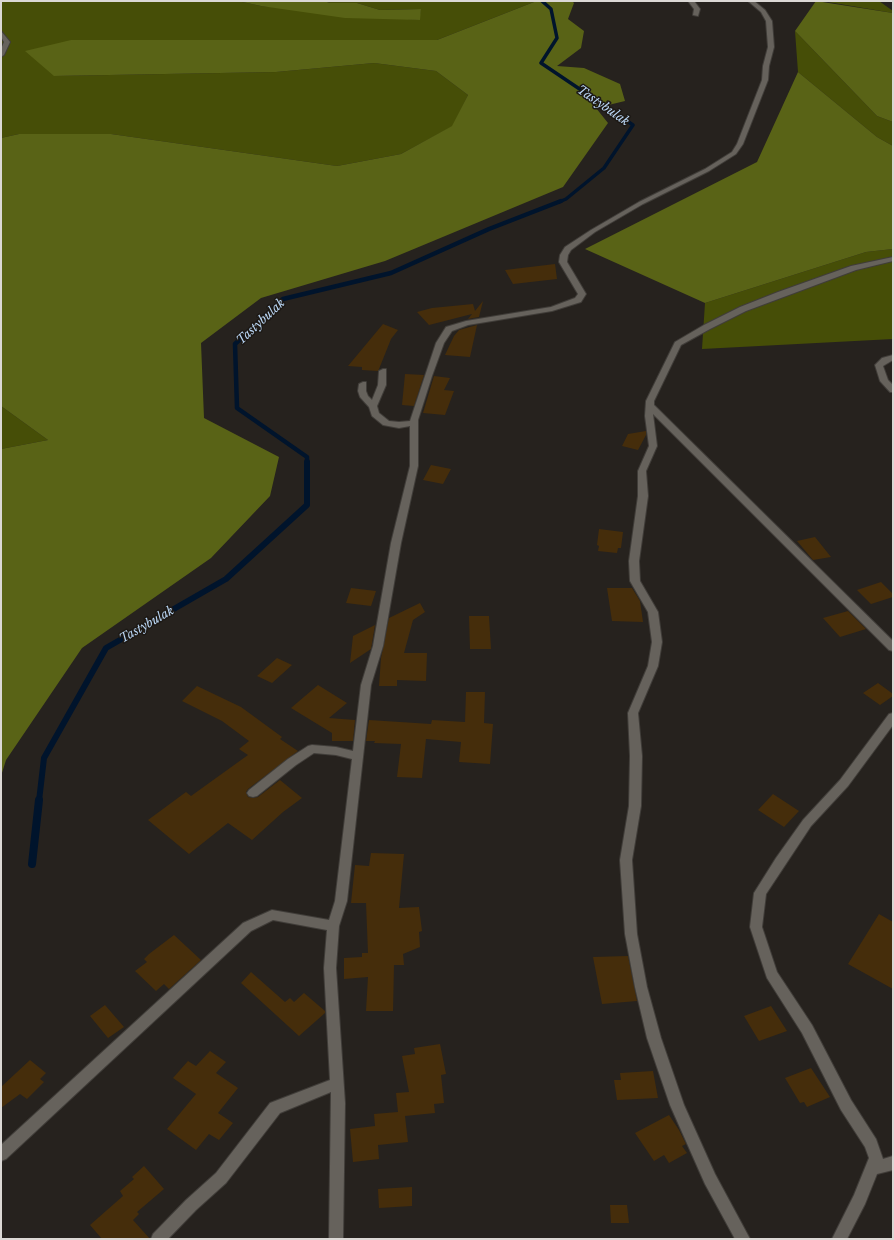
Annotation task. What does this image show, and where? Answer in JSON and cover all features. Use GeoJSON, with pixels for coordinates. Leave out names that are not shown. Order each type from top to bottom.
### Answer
{"type":"FeatureCollection","features":[{"type":"Feature","properties":{"kind":"street"},"geometry":{"type":"LineString","coordinates":[[692,1],[691,2],[696,9],[696,15]]}},
{"type":"Feature","properties":{"kind":"street"},"geometry":{"type":"LineString","coordinates":[[336,1239],[338,1176],[337,1083],[330,968],[333,926],[341,901],[366,685],[378,646],[396,543],[414,466],[414,423],[440,343],[449,329],[466,323],[552,309],[578,300],[582,294],[563,262],[564,255],[568,249],[593,231],[641,203],[707,170],[734,153],[740,144],[765,80],[766,66],[771,47],[769,21],[763,11],[751,1]]}},
{"type":"Feature","properties":{"kind":"street"},"geometry":{"type":"LineString","coordinates":[[1,33],[7,42],[1,55]]}},
{"type":"Feature","properties":{"kind":"street"},"geometry":{"type":"LineString","coordinates":[[743,1239],[710,1179],[677,1105],[654,1038],[641,987],[631,934],[626,860],[635,806],[636,756],[633,713],[653,666],[657,642],[654,612],[635,581],[634,560],[643,496],[642,471],[652,446],[650,406],[653,395],[678,344],[707,327],[743,309],[854,268],[893,259]]}},
{"type":"Feature","properties":{"kind":"street"},"geometry":{"type":"LineString","coordinates":[[893,357],[885,360],[879,365],[884,381],[893,390]]}},
{"type":"Feature","properties":{"kind":"street"},"geometry":{"type":"LineString","coordinates":[[373,406],[382,385],[383,371]]}},
{"type":"Feature","properties":{"kind":"street"},"geometry":{"type":"LineString","coordinates":[[363,384],[362,391],[364,397],[373,406],[375,414],[386,423],[399,425],[414,423]]}},
{"type":"Feature","properties":{"kind":"street"},"geometry":{"type":"LineString","coordinates":[[650,406],[893,647]]}},
{"type":"Feature","properties":{"kind":"street"},"geometry":{"type":"LineString","coordinates":[[839,1239],[860,1199],[876,1158],[871,1144],[846,1104],[807,1029],[772,974],[756,927],[760,893],[780,861],[807,824],[844,783],[893,718]]}},
{"type":"Feature","properties":{"kind":"street"},"geometry":{"type":"LineString","coordinates":[[253,793],[292,762],[312,749],[336,751],[358,756]]}},
{"type":"Feature","properties":{"kind":"street"},"geometry":{"type":"LineString","coordinates":[[1,1154],[247,927],[272,915],[333,926]]}},
{"type":"Feature","properties":{"kind":"street"},"geometry":{"type":"LineString","coordinates":[[158,1239],[191,1205],[221,1178],[275,1108],[337,1083]]}},
{"type":"Feature","properties":{"kind":"street"},"geometry":{"type":"LineString","coordinates":[[873,1168],[893,1163]]}},
{"type":"Feature","properties":{"kind":"green space"},"geometry":{"type":"Polygon","coordinates":[[[1,1],[238,1],[261,6],[419,20],[421,9],[380,10],[357,3],[330,3],[324,1],[534,2],[437,40],[71,40],[54,76],[276,72],[374,63],[436,71],[468,95],[453,126],[401,154],[337,166],[111,134],[19,134],[1,138],[1,1]]]}},
{"type":"Feature","properties":{"kind":"green space"},"geometry":{"type":"Polygon","coordinates":[[[238,1],[324,1],[330,3],[357,3],[380,10],[421,9],[420,20],[345,18],[261,6],[238,1]]]}},
{"type":"Feature","properties":{"kind":"green space"},"geometry":{"type":"Polygon","coordinates":[[[534,1],[572,1],[574,3],[568,19],[584,31],[581,48],[557,66],[584,68],[620,84],[625,101],[596,108],[608,123],[563,187],[385,261],[261,298],[201,343],[204,418],[279,457],[270,496],[211,558],[82,648],[6,760],[1,776],[1,449],[48,440],[1,406],[1,138],[19,134],[111,134],[337,166],[401,154],[452,126],[468,95],[436,71],[374,63],[276,72],[54,76],[25,51],[71,40],[437,40],[534,1]]]}},
{"type":"Feature","properties":{"kind":"green space"},"geometry":{"type":"Polygon","coordinates":[[[816,1],[893,13],[893,122],[877,116],[795,31],[816,1]]]}},
{"type":"Feature","properties":{"kind":"green space"},"geometry":{"type":"Polygon","coordinates":[[[822,1],[879,1],[893,11],[893,13],[822,1]]]}},
{"type":"Feature","properties":{"kind":"green space"},"geometry":{"type":"Polygon","coordinates":[[[795,31],[877,116],[893,122],[893,146],[877,137],[798,72],[795,31]]]}},
{"type":"Feature","properties":{"kind":"green space"},"geometry":{"type":"Polygon","coordinates":[[[798,72],[877,137],[893,146],[893,249],[866,252],[705,303],[585,249],[757,162],[798,72]]]}},
{"type":"Feature","properties":{"kind":"green space"},"geometry":{"type":"Polygon","coordinates":[[[893,249],[893,339],[702,349],[705,303],[866,252],[893,249]]]}},
{"type":"Feature","properties":{"kind":"green space"},"geometry":{"type":"Polygon","coordinates":[[[1,406],[48,440],[1,449],[1,406]]]}},
{"type":"Feature","properties":{"kind":"building"},"geometry":{"type":"Polygon","coordinates":[[[555,264],[557,279],[513,284],[505,270],[555,264]]]}},
{"type":"Feature","properties":{"kind":"building"},"geometry":{"type":"Polygon","coordinates":[[[483,301],[479,317],[468,319],[472,314],[429,325],[417,312],[432,308],[473,304],[475,311],[483,301]]]}},
{"type":"Feature","properties":{"kind":"building"},"geometry":{"type":"Polygon","coordinates":[[[383,324],[398,330],[391,339],[378,371],[362,370],[362,367],[348,366],[383,324]]]}},
{"type":"Feature","properties":{"kind":"building"},"geometry":{"type":"Polygon","coordinates":[[[477,325],[470,357],[445,355],[454,336],[459,330],[477,325]]]}},
{"type":"Feature","properties":{"kind":"building"},"geometry":{"type":"Polygon","coordinates":[[[405,374],[424,375],[414,406],[402,405],[405,374]]]}},
{"type":"Feature","properties":{"kind":"building"},"geometry":{"type":"Polygon","coordinates":[[[434,376],[450,378],[444,390],[454,391],[445,415],[423,413],[434,376]]]}},
{"type":"Feature","properties":{"kind":"building"},"geometry":{"type":"Polygon","coordinates":[[[646,431],[646,435],[638,450],[622,446],[628,434],[646,431]]]}},
{"type":"Feature","properties":{"kind":"building"},"geometry":{"type":"Polygon","coordinates":[[[431,465],[451,469],[443,484],[423,480],[431,465]]]}},
{"type":"Feature","properties":{"kind":"building"},"geometry":{"type":"Polygon","coordinates":[[[599,529],[623,532],[621,548],[618,548],[617,553],[598,551],[599,546],[597,545],[599,529]]]}},
{"type":"Feature","properties":{"kind":"building"},"geometry":{"type":"Polygon","coordinates":[[[815,537],[831,557],[813,560],[797,541],[815,537]]]}},
{"type":"Feature","properties":{"kind":"building"},"geometry":{"type":"Polygon","coordinates":[[[881,582],[893,594],[893,597],[871,604],[857,590],[881,582]]]}},
{"type":"Feature","properties":{"kind":"building"},"geometry":{"type":"Polygon","coordinates":[[[351,588],[376,591],[371,606],[346,603],[351,588]]]}},
{"type":"Feature","properties":{"kind":"building"},"geometry":{"type":"Polygon","coordinates":[[[607,588],[632,588],[640,601],[643,622],[612,621],[607,588]]]}},
{"type":"Feature","properties":{"kind":"building"},"geometry":{"type":"Polygon","coordinates":[[[420,603],[425,612],[413,620],[404,653],[427,653],[426,681],[397,680],[397,686],[379,686],[381,658],[389,618],[420,603]]]}},
{"type":"Feature","properties":{"kind":"building"},"geometry":{"type":"Polygon","coordinates":[[[848,611],[866,629],[840,637],[823,618],[848,611]]]}},
{"type":"Feature","properties":{"kind":"building"},"geometry":{"type":"Polygon","coordinates":[[[469,616],[489,616],[491,649],[470,649],[469,616]]]}},
{"type":"Feature","properties":{"kind":"building"},"geometry":{"type":"Polygon","coordinates":[[[375,625],[371,649],[350,663],[353,636],[375,625]]]}},
{"type":"Feature","properties":{"kind":"building"},"geometry":{"type":"Polygon","coordinates":[[[277,658],[292,665],[272,683],[257,676],[277,658]]]}},
{"type":"Feature","properties":{"kind":"building"},"geometry":{"type":"Polygon","coordinates":[[[878,683],[893,694],[893,696],[880,705],[863,693],[878,683]]]}},
{"type":"Feature","properties":{"kind":"building"},"geometry":{"type":"Polygon","coordinates":[[[318,685],[347,703],[329,718],[355,720],[353,741],[332,741],[332,733],[291,708],[318,685]]]}},
{"type":"Feature","properties":{"kind":"building"},"geometry":{"type":"Polygon","coordinates":[[[197,686],[241,707],[282,737],[280,739],[298,751],[248,789],[246,792],[248,797],[258,797],[280,780],[302,798],[283,812],[252,840],[228,823],[189,854],[148,820],[186,792],[191,796],[248,755],[239,749],[249,741],[222,721],[182,701],[197,686]]]}},
{"type":"Feature","properties":{"kind":"building"},"geometry":{"type":"Polygon","coordinates":[[[466,692],[485,692],[484,723],[493,724],[490,764],[459,762],[461,742],[426,739],[422,778],[397,777],[401,744],[374,743],[375,741],[366,741],[369,720],[431,724],[432,720],[465,722],[466,692]]]}},
{"type":"Feature","properties":{"kind":"building"},"geometry":{"type":"Polygon","coordinates":[[[773,794],[799,811],[784,827],[758,810],[773,794]]]}},
{"type":"Feature","properties":{"kind":"building"},"geometry":{"type":"Polygon","coordinates":[[[371,853],[404,854],[399,908],[419,907],[422,931],[419,932],[420,947],[403,954],[404,965],[394,965],[393,1011],[366,1011],[368,977],[344,979],[344,958],[362,957],[362,953],[368,953],[366,903],[351,903],[355,865],[369,866],[371,853]]]}},
{"type":"Feature","properties":{"kind":"building"},"geometry":{"type":"Polygon","coordinates":[[[879,914],[893,922],[893,989],[848,964],[879,914]]]}},
{"type":"Feature","properties":{"kind":"building"},"geometry":{"type":"Polygon","coordinates":[[[174,935],[201,960],[169,989],[164,984],[156,991],[135,971],[147,962],[144,959],[149,954],[174,935]]]}},
{"type":"Feature","properties":{"kind":"building"},"geometry":{"type":"Polygon","coordinates":[[[628,956],[637,1001],[602,1004],[593,957],[628,956]]]}},
{"type":"Feature","properties":{"kind":"building"},"geometry":{"type":"Polygon","coordinates":[[[251,972],[285,1002],[290,998],[294,1002],[304,993],[325,1011],[325,1013],[299,1036],[241,983],[251,972]]]}},
{"type":"Feature","properties":{"kind":"building"},"geometry":{"type":"Polygon","coordinates":[[[105,1005],[124,1027],[108,1038],[90,1016],[105,1005]]]}},
{"type":"Feature","properties":{"kind":"building"},"geometry":{"type":"Polygon","coordinates":[[[771,1006],[787,1031],[759,1041],[744,1016],[771,1006]]]}},
{"type":"Feature","properties":{"kind":"building"},"geometry":{"type":"Polygon","coordinates":[[[440,1044],[446,1074],[441,1075],[444,1103],[434,1104],[435,1113],[405,1116],[408,1142],[378,1145],[379,1159],[353,1162],[350,1129],[375,1126],[374,1114],[398,1112],[396,1093],[409,1092],[402,1056],[415,1054],[414,1048],[440,1044]]]}},
{"type":"Feature","properties":{"kind":"building"},"geometry":{"type":"Polygon","coordinates":[[[210,1051],[226,1062],[216,1073],[238,1088],[218,1113],[233,1123],[219,1140],[209,1134],[196,1150],[167,1129],[196,1094],[173,1078],[188,1061],[196,1066],[210,1051]]]}},
{"type":"Feature","properties":{"kind":"building"},"geometry":{"type":"Polygon","coordinates":[[[30,1060],[46,1073],[40,1079],[44,1082],[27,1099],[20,1094],[1,1108],[1,1087],[30,1060]]]}},
{"type":"Feature","properties":{"kind":"building"},"geometry":{"type":"Polygon","coordinates":[[[811,1068],[830,1097],[807,1107],[804,1102],[800,1103],[785,1078],[811,1068]]]}},
{"type":"Feature","properties":{"kind":"building"},"geometry":{"type":"Polygon","coordinates":[[[653,1071],[658,1098],[617,1100],[614,1080],[621,1080],[620,1073],[653,1071]]]}},
{"type":"Feature","properties":{"kind":"building"},"geometry":{"type":"Polygon","coordinates":[[[669,1115],[686,1144],[682,1146],[687,1153],[669,1163],[664,1155],[654,1161],[635,1133],[669,1115]]]}},
{"type":"Feature","properties":{"kind":"building"},"geometry":{"type":"Polygon","coordinates":[[[144,1166],[164,1189],[137,1212],[139,1214],[133,1220],[150,1239],[102,1239],[90,1225],[123,1196],[120,1191],[134,1179],[132,1177],[144,1166]]]}},
{"type":"Feature","properties":{"kind":"building"},"geometry":{"type":"Polygon","coordinates":[[[412,1187],[412,1206],[379,1208],[378,1189],[412,1187]]]}},
{"type":"Feature","properties":{"kind":"building"},"geometry":{"type":"Polygon","coordinates":[[[610,1205],[627,1205],[629,1223],[611,1223],[610,1205]]]}},
{"type":"Feature","properties":{"kind":"waterway","name":"Tastybulak"},"geometry":{"type":"LineString","coordinates":[[542,1],[551,9],[557,38],[541,63],[633,125],[604,168],[566,199],[559,202]]}},
{"type":"Feature","properties":{"kind":"waterway","name":"Tastybulak"},"geometry":{"type":"LineString","coordinates":[[39,801],[44,758],[106,648],[226,579],[307,505],[307,457],[237,408],[235,344],[283,299],[391,273],[489,229],[561,201]]}},
{"type":"Feature","properties":{"kind":"waterway","name":"Tastybulak"},"geometry":{"type":"LineString","coordinates":[[32,864],[39,800]]}}]}
